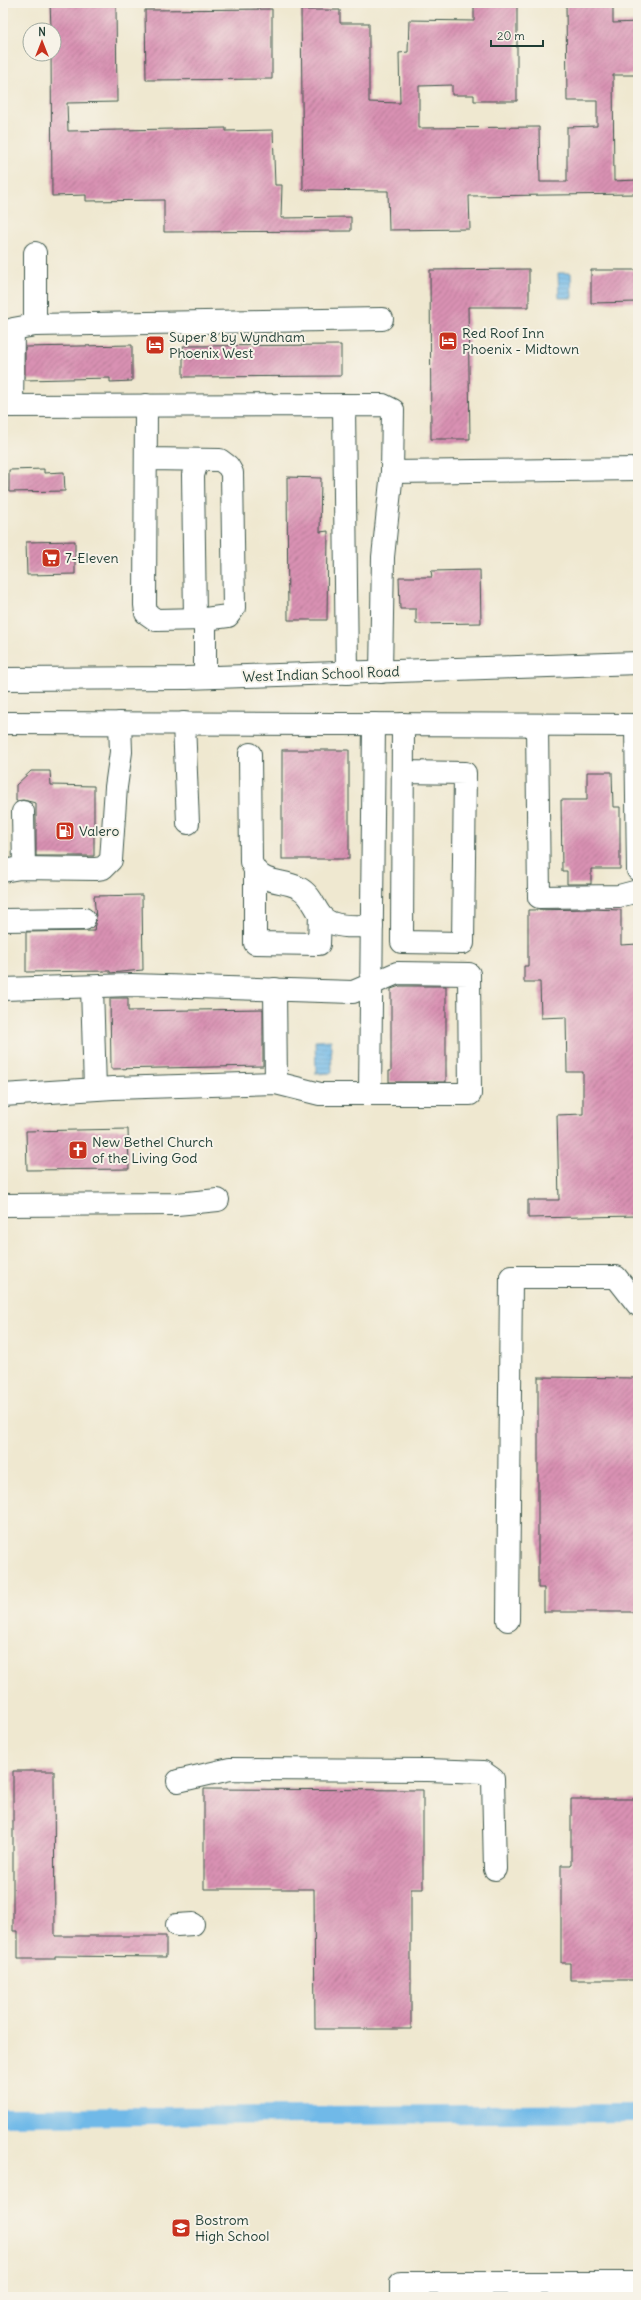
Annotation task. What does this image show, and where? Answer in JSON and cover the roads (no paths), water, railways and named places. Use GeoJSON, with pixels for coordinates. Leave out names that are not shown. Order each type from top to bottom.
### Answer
{"type":"FeatureCollection","features":[{"type":"Feature","properties":{"kind":"main road"},"geometry":{"type":"LineString","coordinates":[[35,253],[35,325]]}},
{"type":"Feature","properties":{"kind":"main road"},"geometry":{"type":"LineString","coordinates":[[381,672],[383,557],[392,472],[393,410],[383,405],[7,406],[13,329],[35,325],[382,319]]}},
{"type":"Feature","properties":{"kind":"main road"},"geometry":{"type":"LineString","coordinates":[[146,405],[146,459],[146,613],[156,620],[200,620],[223,618],[234,608],[232,474],[225,462],[146,459]]}},
{"type":"Feature","properties":{"kind":"main road"},"geometry":{"type":"LineString","coordinates":[[344,405],[347,673]]}},
{"type":"Feature","properties":{"kind":"main road"},"geometry":{"type":"LineString","coordinates":[[198,460],[193,475],[200,620],[205,677]]}},
{"type":"Feature","properties":{"kind":"main road"},"geometry":{"type":"LineString","coordinates":[[392,472],[638,469]]}},
{"type":"Feature","properties":{"kind":"main road","name":"West Indian School Road"},"geometry":{"type":"LineString","coordinates":[[3,679],[205,677],[638,663]]}},
{"type":"Feature","properties":{"kind":"main road"},"geometry":{"type":"LineString","coordinates":[[3,722],[637,725],[638,870]]}},
{"type":"Feature","properties":{"kind":"main road"},"geometry":{"type":"LineString","coordinates":[[23,812],[13,870],[103,868],[111,860],[116,787],[121,752],[120,723]]}},
{"type":"Feature","properties":{"kind":"main road"},"geometry":{"type":"LineString","coordinates":[[184,723],[188,823]]}},
{"type":"Feature","properties":{"kind":"main road"},"geometry":{"type":"LineString","coordinates":[[370,1094],[374,724]]}},
{"type":"Feature","properties":{"kind":"main road"},"geometry":{"type":"LineString","coordinates":[[403,724],[402,942],[463,943],[465,773],[403,772]]}},
{"type":"Feature","properties":{"kind":"main road"},"geometry":{"type":"LineString","coordinates":[[537,725],[539,897],[619,896],[638,891]]}},
{"type":"Feature","properties":{"kind":"main road"},"geometry":{"type":"LineString","coordinates":[[250,754],[251,862],[255,872],[255,943],[319,944],[320,915],[312,898],[299,888],[266,879],[255,872]]}},
{"type":"Feature","properties":{"kind":"main road"},"geometry":{"type":"LineString","coordinates":[[320,915],[332,923],[372,926]]}},
{"type":"Feature","properties":{"kind":"main road"},"geometry":{"type":"LineString","coordinates":[[3,920],[84,919]]}},
{"type":"Feature","properties":{"kind":"main road"},"geometry":{"type":"LineString","coordinates":[[3,988],[132,985],[353,992],[397,973],[468,974],[470,1094],[320,1094],[276,1083],[3,1095]]}},
{"type":"Feature","properties":{"kind":"main road"},"geometry":{"type":"LineString","coordinates":[[92,987],[95,1090]]}},
{"type":"Feature","properties":{"kind":"main road"},"geometry":{"type":"LineString","coordinates":[[275,989],[276,1083]]}},
{"type":"Feature","properties":{"kind":"main road"},"geometry":{"type":"LineString","coordinates":[[3,1205],[177,1204],[218,1200]]}},
{"type":"Feature","properties":{"kind":"main road"},"geometry":{"type":"LineString","coordinates":[[508,1620],[511,1277],[616,1277],[638,1305]]}},
{"type":"Feature","properties":{"kind":"main road"},"geometry":{"type":"LineString","coordinates":[[178,1781],[230,1769],[428,1770],[483,1772],[493,1779],[495,1869]]}},
{"type":"Feature","properties":{"kind":"main road"},"geometry":{"type":"LineString","coordinates":[[401,2297],[401,2283],[638,2283]]}},
{"type":"Feature","properties":{"kind":"water"},"geometry":{"type":"Polygon","coordinates":[[[558,273],[571,273],[572,298],[559,298],[558,273]]]}},
{"type":"Feature","properties":{"kind":"water"},"geometry":{"type":"Polygon","coordinates":[[[331,1040],[332,1073],[316,1074],[315,1041],[331,1040]]]}},
{"type":"Feature","properties":{"kind":"waterway"},"geometry":{"type":"LineString","coordinates":[[3,2117],[638,2113]]}},
{"type":"Feature","properties":{"kind":"place","name":"Red Roof Inn Phoenix - Midtown"},"geometry":{"type":"Point","coordinates":[448,341]}},
{"type":"Feature","properties":{"kind":"place","name":"Super 8 by Wyndham Phoenix West"},"geometry":{"type":"Point","coordinates":[155,345]}},
{"type":"Feature","properties":{"kind":"place","name":"7-Eleven"},"geometry":{"type":"Point","coordinates":[51,558]}},
{"type":"Feature","properties":{"kind":"place","name":"Valero"},"geometry":{"type":"Point","coordinates":[65,831]}},
{"type":"Feature","properties":{"kind":"place","name":"New Bethel Church of the Living God"},"geometry":{"type":"Point","coordinates":[78,1150]}},
{"type":"Feature","properties":{"kind":"place","name":"Bostrom High School"},"geometry":{"type":"Point","coordinates":[181,2228]}}]}
